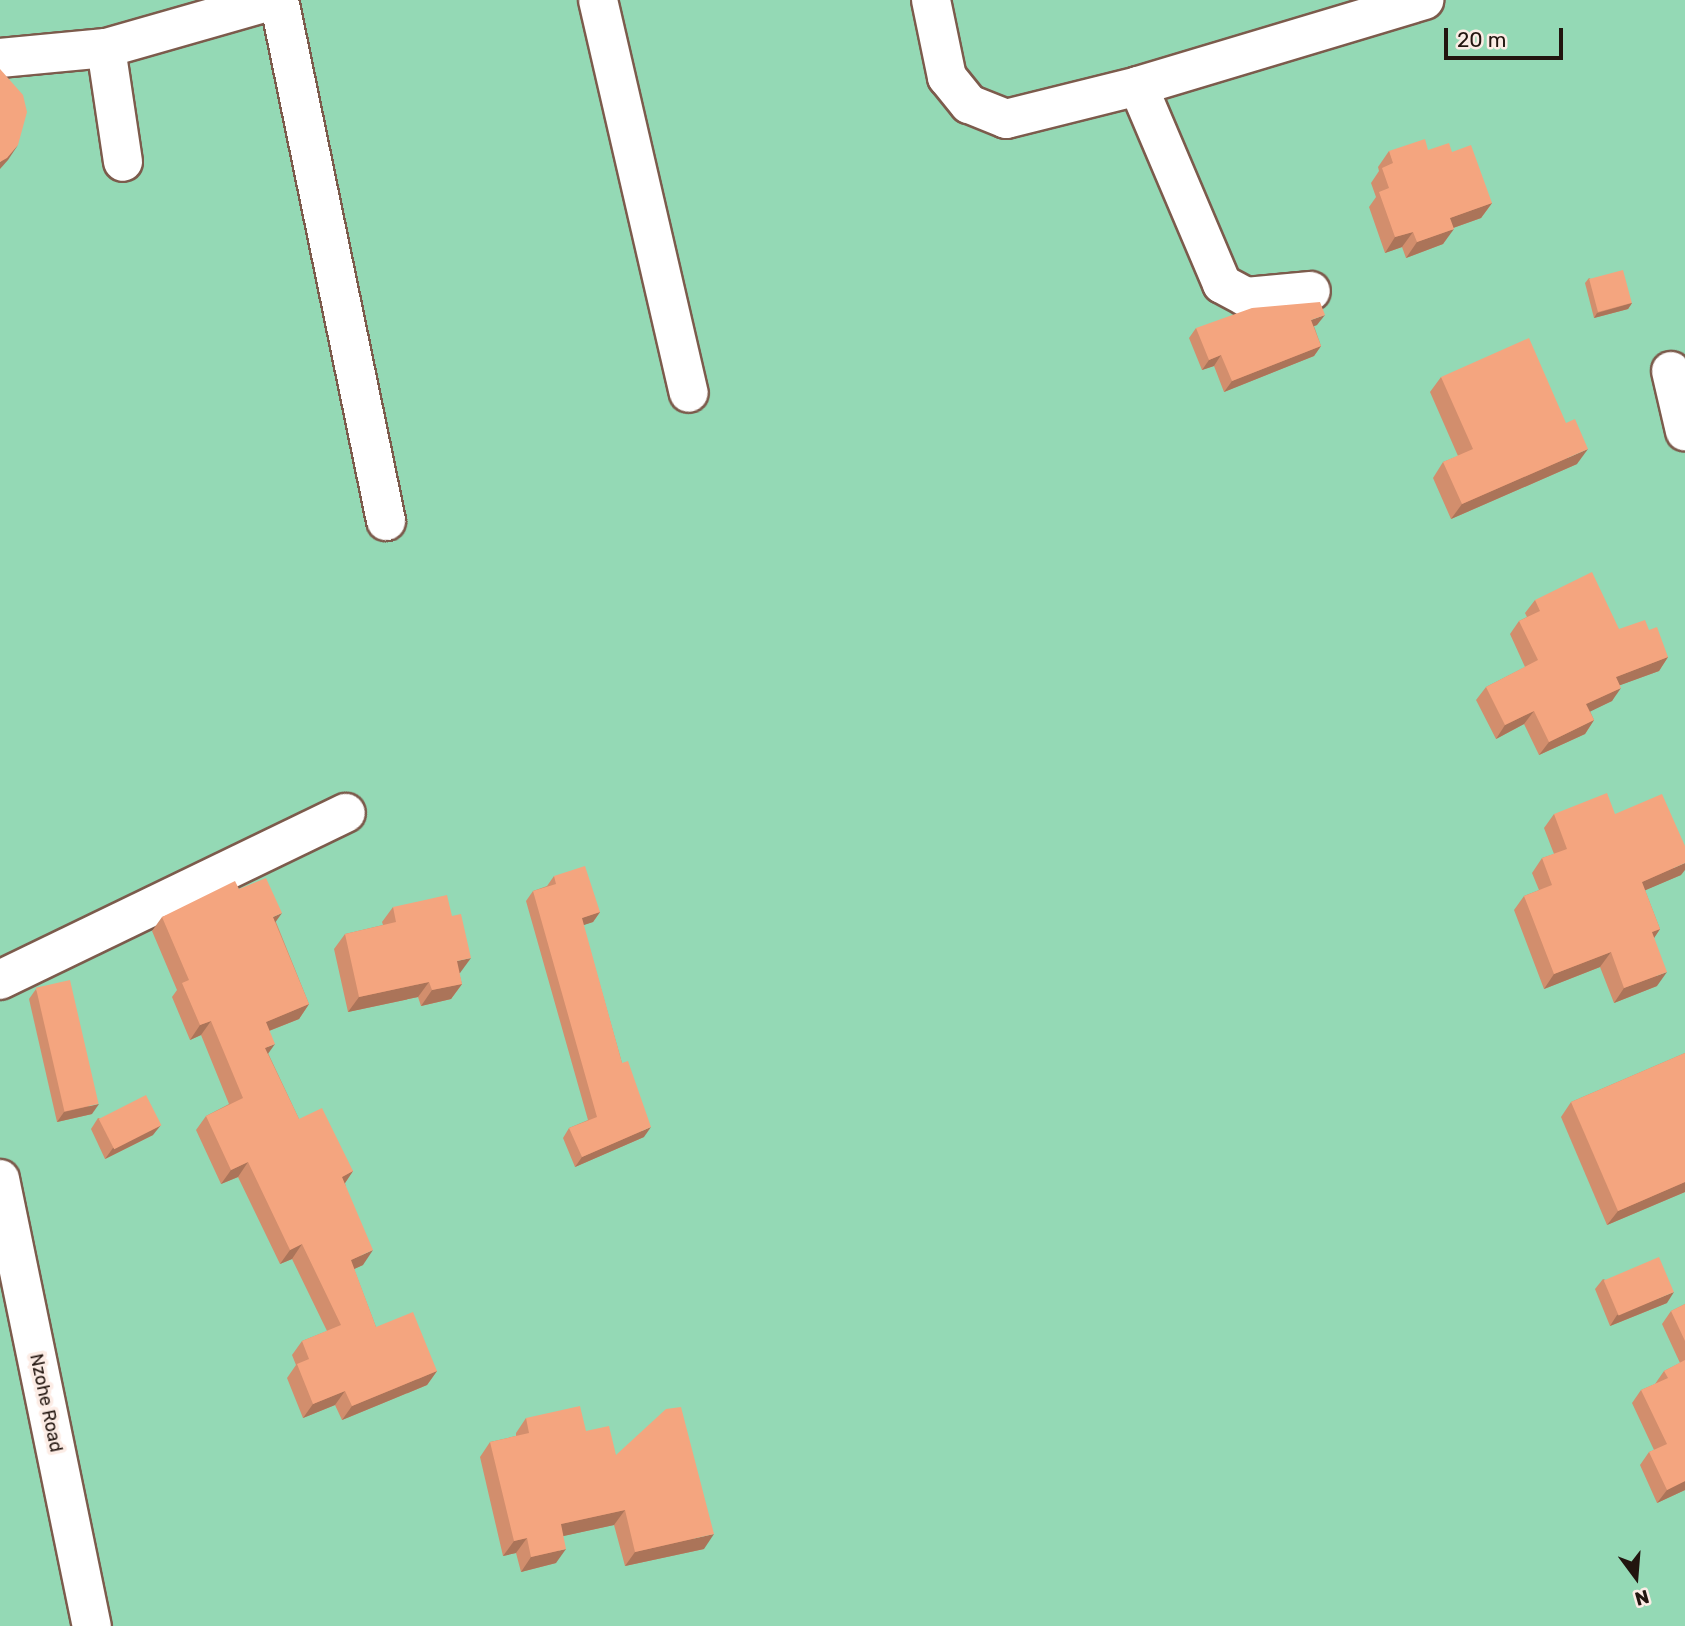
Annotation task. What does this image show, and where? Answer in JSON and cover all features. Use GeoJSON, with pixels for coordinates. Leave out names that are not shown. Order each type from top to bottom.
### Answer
{"type":"FeatureCollection","features":[{"type":"Feature","properties":{"kind":"street"},"geometry":{"type":"LineString","coordinates":[[0,58],[106,48],[277,0],[386,521]]}},
{"type":"Feature","properties":{"kind":"street"},"geometry":{"type":"LineString","coordinates":[[598,0],[689,393]]}},
{"type":"Feature","properties":{"kind":"street"},"geometry":{"type":"LineString","coordinates":[[931,0],[947,78],[969,104],[1006,119],[1138,86],[1424,0]]}},
{"type":"Feature","properties":{"kind":"street"},"geometry":{"type":"LineString","coordinates":[[106,48],[123,162]]}},
{"type":"Feature","properties":{"kind":"street"},"geometry":{"type":"LineString","coordinates":[[1138,86],[1222,284],[1247,297],[1311,291]]}},
{"type":"Feature","properties":{"kind":"street"},"geometry":{"type":"LineString","coordinates":[[1671,371],[1685,432]]}},
{"type":"Feature","properties":{"kind":"street"},"geometry":{"type":"LineString","coordinates":[[0,980],[346,813]]}},
{"type":"Feature","properties":{"kind":"street","name":"Nzohe Road"},"geometry":{"type":"LineString","coordinates":[[0,1179],[13,1306],[92,1626]]}},
{"type":"Feature","properties":{"kind":"green space"},"geometry":{"type":"Polygon","coordinates":[[[0,0],[1685,0],[1685,1626],[0,1626],[0,0]]]}},
{"type":"Feature","properties":{"kind":"building"},"geometry":{"type":"Polygon","coordinates":[[[0,69],[23,95],[27,112],[18,145],[0,162],[0,69]]]}},
{"type":"Feature","properties":{"kind":"building"},"geometry":{"type":"Polygon","coordinates":[[[1425,139],[1428,150],[1449,143],[1452,152],[1471,145],[1492,203],[1450,218],[1454,229],[1417,242],[1413,232],[1395,237],[1379,192],[1389,188],[1382,168],[1393,163],[1389,151],[1425,139]]]}},
{"type":"Feature","properties":{"kind":"building"},"geometry":{"type":"Polygon","coordinates":[[[1623,270],[1632,303],[1598,312],[1589,279],[1623,270]]]}},
{"type":"Feature","properties":{"kind":"building"},"geometry":{"type":"Polygon","coordinates":[[[1320,302],[1325,315],[1311,320],[1321,346],[1232,381],[1221,355],[1209,360],[1196,328],[1252,308],[1320,302]]]}},
{"type":"Feature","properties":{"kind":"building"},"geometry":{"type":"Polygon","coordinates":[[[1529,338],[1566,423],[1575,419],[1588,449],[1462,504],[1443,462],[1473,449],[1441,377],[1529,338]]]}},
{"type":"Feature","properties":{"kind":"building"},"geometry":{"type":"Polygon","coordinates":[[[1592,572],[1619,629],[1645,620],[1649,630],[1657,627],[1668,657],[1616,677],[1621,688],[1586,704],[1594,720],[1549,742],[1534,711],[1505,725],[1486,687],[1538,660],[1519,621],[1540,611],[1535,600],[1592,572]]]}},
{"type":"Feature","properties":{"kind":"building"},"geometry":{"type":"Polygon","coordinates":[[[1607,793],[1615,814],[1662,794],[1685,846],[1685,863],[1642,882],[1660,929],[1652,932],[1667,972],[1624,988],[1611,952],[1554,974],[1524,896],[1552,885],[1542,858],[1567,849],[1554,814],[1607,793]]]}},
{"type":"Feature","properties":{"kind":"building"},"geometry":{"type":"Polygon","coordinates":[[[585,866],[600,912],[582,918],[622,1063],[628,1061],[651,1127],[582,1157],[569,1128],[597,1117],[533,891],[556,884],[554,876],[585,866]]]}},
{"type":"Feature","properties":{"kind":"building"},"geometry":{"type":"Polygon","coordinates":[[[266,878],[282,913],[273,917],[309,1004],[266,1022],[275,1044],[265,1048],[299,1119],[322,1108],[353,1171],[342,1177],[373,1250],[351,1260],[376,1327],[413,1312],[437,1371],[352,1406],[345,1391],[313,1404],[297,1364],[309,1359],[302,1341],[341,1325],[302,1244],[290,1250],[248,1162],[231,1170],[206,1116],[243,1098],[211,1021],[200,1025],[182,983],[189,980],[162,917],[235,881],[239,889],[266,878]]]}},
{"type":"Feature","properties":{"kind":"building"},"geometry":{"type":"Polygon","coordinates":[[[447,895],[452,916],[461,914],[471,958],[457,961],[462,984],[432,990],[429,982],[359,997],[345,934],[396,922],[393,907],[447,895]]]}},
{"type":"Feature","properties":{"kind":"building"},"geometry":{"type":"Polygon","coordinates":[[[70,980],[99,1104],[64,1112],[36,988],[70,980]]]}},
{"type":"Feature","properties":{"kind":"building"},"geometry":{"type":"Polygon","coordinates":[[[1685,1053],[1685,1182],[1618,1211],[1571,1102],[1685,1053]]]}},
{"type":"Feature","properties":{"kind":"building"},"geometry":{"type":"Polygon","coordinates":[[[146,1095],[161,1125],[114,1149],[99,1119],[146,1095]]]}},
{"type":"Feature","properties":{"kind":"building"},"geometry":{"type":"Polygon","coordinates":[[[1659,1257],[1674,1292],[1619,1315],[1604,1280],[1659,1257]]]}},
{"type":"Feature","properties":{"kind":"building"},"geometry":{"type":"Polygon","coordinates":[[[1685,1304],[1685,1341],[1671,1311],[1685,1304]]]}},
{"type":"Feature","properties":{"kind":"building"},"geometry":{"type":"Polygon","coordinates":[[[1685,1360],[1685,1481],[1667,1490],[1649,1452],[1667,1444],[1641,1390],[1668,1378],[1664,1371],[1685,1360]]]}},
{"type":"Feature","properties":{"kind":"building"},"geometry":{"type":"Polygon","coordinates":[[[580,1406],[586,1431],[609,1426],[616,1455],[666,1409],[681,1407],[714,1534],[635,1552],[625,1510],[561,1524],[566,1549],[531,1557],[527,1538],[514,1541],[490,1442],[529,1433],[526,1418],[580,1406]]]}}]}
